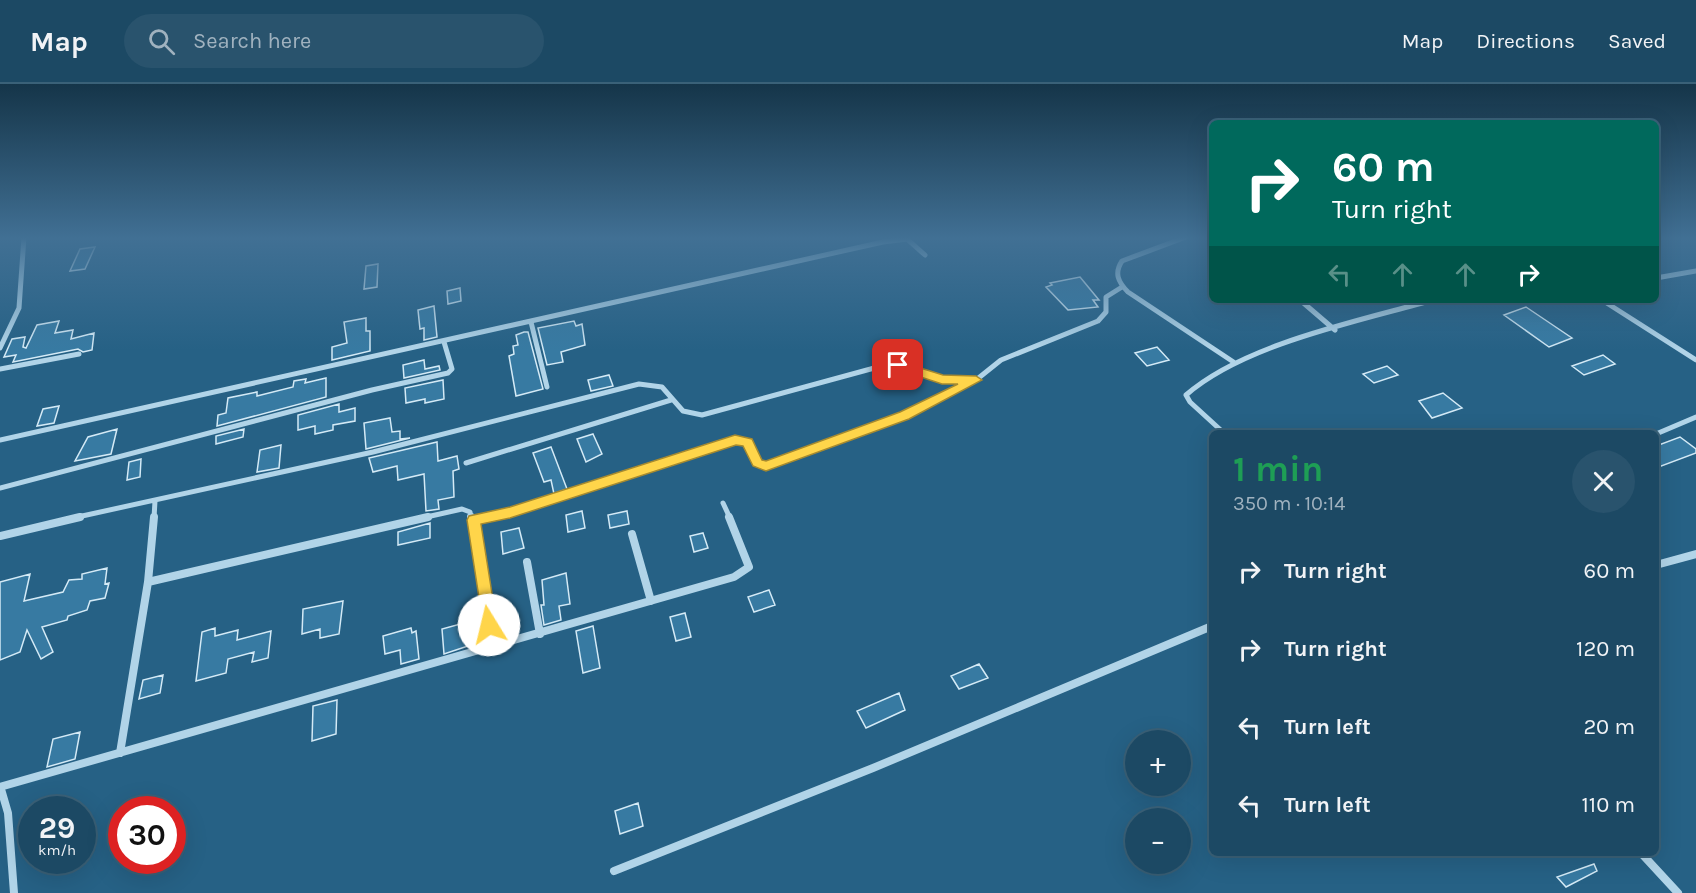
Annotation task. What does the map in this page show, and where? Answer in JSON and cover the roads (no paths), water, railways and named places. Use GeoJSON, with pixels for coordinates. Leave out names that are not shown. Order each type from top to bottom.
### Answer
{"type":"FeatureCollection","features":[{"type":"Feature","properties":{"kind":"street"},"geometry":{"type":"LineString","coordinates":[[0,348],[16,323],[21,307],[22,275]]}},
{"type":"Feature","properties":{"kind":"street"},"geometry":{"type":"LineString","coordinates":[[0,440],[739,275]]}},
{"type":"Feature","properties":{"kind":"street"},"geometry":{"type":"LineString","coordinates":[[1117,275],[1122,286],[1235,363]]}},
{"type":"Feature","properties":{"kind":"street"},"geometry":{"type":"LineString","coordinates":[[1659,277],[1675,275]]}},
{"type":"Feature","properties":{"kind":"street"},"geometry":{"type":"LineString","coordinates":[[474,520],[510,513],[735,440],[747,442],[757,463],[766,466],[904,416],[976,380],[1001,360],[1098,321],[1106,312],[1106,297],[1122,286]]}},
{"type":"Feature","properties":{"kind":"street"},"geometry":{"type":"LineString","coordinates":[[1304,303],[1335,330]]}},
{"type":"Feature","properties":{"kind":"street"},"geometry":{"type":"LineString","coordinates":[[1221,430],[1190,402],[1186,395],[1193,385],[1235,363],[1423,303]]}},
{"type":"Feature","properties":{"kind":"street"},"geometry":{"type":"LineString","coordinates":[[1607,303],[1696,360]]}},
{"type":"Feature","properties":{"kind":"street"},"geometry":{"type":"LineString","coordinates":[[531,322],[547,387]]}},
{"type":"Feature","properties":{"kind":"street"},"geometry":{"type":"LineString","coordinates":[[0,488],[372,390],[448,374],[452,369],[444,342]]}},
{"type":"Feature","properties":{"kind":"street"},"geometry":{"type":"LineString","coordinates":[[0,369],[79,354]]}},
{"type":"Feature","properties":{"kind":"street"},"geometry":{"type":"LineString","coordinates":[[0,536],[88,513],[155,501],[486,426],[639,384],[662,387],[682,412],[690,415],[702,414],[889,364],[942,379],[976,380]]}},
{"type":"Feature","properties":{"kind":"street"},"geometry":{"type":"LineString","coordinates":[[466,463],[671,400]]}},
{"type":"Feature","properties":{"kind":"street"},"geometry":{"type":"LineString","coordinates":[[1659,433],[1696,417]]}},
{"type":"Feature","properties":{"kind":"street"},"geometry":{"type":"LineString","coordinates":[[120,753],[148,582],[155,501]]}},
{"type":"Feature","properties":{"kind":"street"},"geometry":{"type":"LineString","coordinates":[[14,893],[8,813],[1,788],[734,577],[749,567],[723,503]]}},
{"type":"Feature","properties":{"kind":"street"},"geometry":{"type":"LineString","coordinates":[[148,582],[462,509],[470,512],[474,520],[492,646]]}},
{"type":"Feature","properties":{"kind":"street"},"geometry":{"type":"LineString","coordinates":[[632,534],[651,602]]}},
{"type":"Feature","properties":{"kind":"street"},"geometry":{"type":"LineString","coordinates":[[1659,564],[1696,554]]}},
{"type":"Feature","properties":{"kind":"street"},"geometry":{"type":"LineString","coordinates":[[527,562],[540,634]]}},
{"type":"Feature","properties":{"kind":"street"},"geometry":{"type":"LineString","coordinates":[[615,871],[873,768],[1209,627]]}},
{"type":"Feature","properties":{"kind":"street"},"geometry":{"type":"LineString","coordinates":[[1644,856],[1678,893]]}}]}
